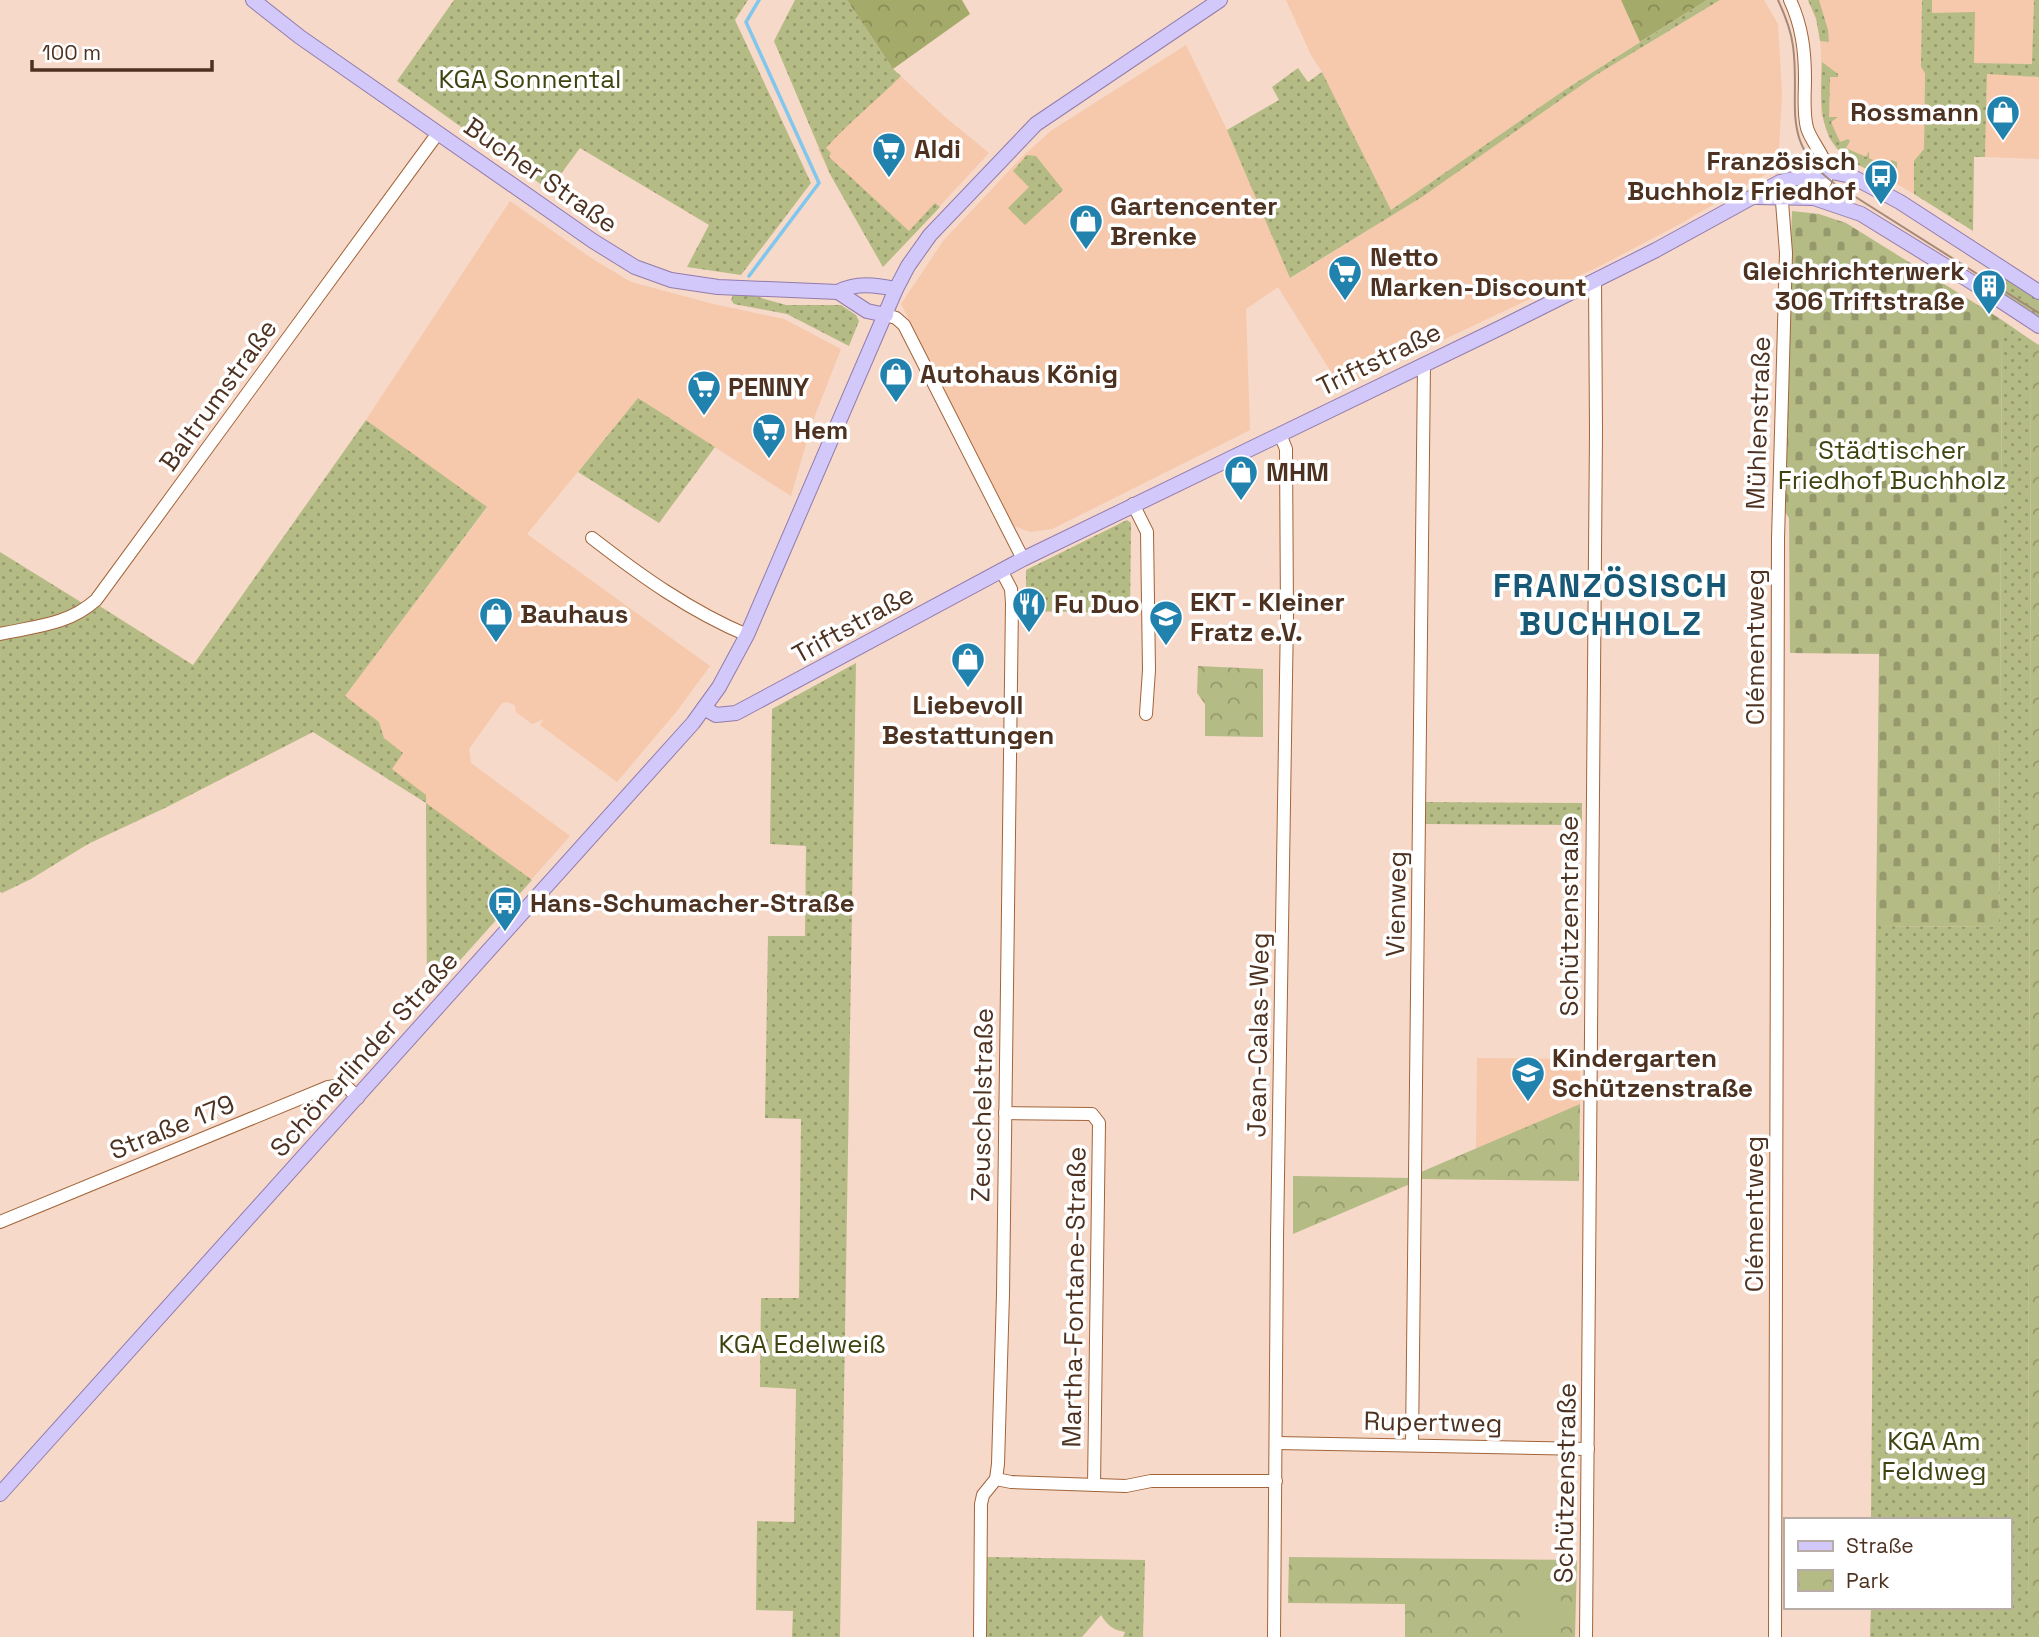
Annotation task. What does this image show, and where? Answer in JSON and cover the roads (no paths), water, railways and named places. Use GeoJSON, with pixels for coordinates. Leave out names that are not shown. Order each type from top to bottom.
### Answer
{"type":"FeatureCollection","features":[{"type":"Feature","properties":{"kind":"main road","name":"Bucher Straße"},"geometry":{"type":"LineString","coordinates":[[253,0],[300,37],[615,255],[654,275],[718,287],[838,292],[849,286],[877,285],[896,289]]}},
{"type":"Feature","properties":{"kind":"main road","name":"Schönerlinder Straße"},"geometry":{"type":"LineString","coordinates":[[0,1494],[693,723],[733,663],[747,635],[896,289],[930,235],[1036,124],[1220,0]]}},
{"type":"Feature","properties":{"kind":"main road","name":"Triftstraße"},"geometry":{"type":"LineString","coordinates":[[704,708],[716,715],[736,713],[1001,570],[1133,504],[1595,280],[1755,197],[1828,171]]}},
{"type":"Feature","properties":{"kind":"main road"},"geometry":{"type":"LineString","coordinates":[[1828,171],[1851,176],[1884,192],[2039,292]]}},
{"type":"Feature","properties":{"kind":"main road","name":"Triftstraße"},"geometry":{"type":"LineString","coordinates":[[1781,189],[1837,204],[1868,217],[2039,326]]}},
{"type":"Feature","properties":{"kind":"main road"},"geometry":{"type":"LineString","coordinates":[[838,292],[867,311],[886,315]]}},
{"type":"Feature","properties":{"kind":"street"},"geometry":{"type":"LineString","coordinates":[[1790,0],[1801,30],[1805,116],[1812,141],[1828,171],[1825,182],[1802,196]]}},
{"type":"Feature","properties":{"kind":"street","name":"Baltrumstraße"},"geometry":{"type":"LineString","coordinates":[[0,634],[65,621],[96,600],[438,133]]}},
{"type":"Feature","properties":{"kind":"street","name":"Mühlenstraße"},"geometry":{"type":"LineString","coordinates":[[1778,539],[1786,253],[1781,189]]}},
{"type":"Feature","properties":{"kind":"street","name":"Schützenstraße"},"geometry":{"type":"LineString","coordinates":[[1586,1637],[1595,280]]}},
{"type":"Feature","properties":{"kind":"street"},"geometry":{"type":"LineString","coordinates":[[886,315],[896,318],[904,325],[1023,559]]}},
{"type":"Feature","properties":{"kind":"street","name":"Vienweg"},"geometry":{"type":"LineString","coordinates":[[1412,1444],[1424,364]]}},
{"type":"Feature","properties":{"kind":"street","name":"Jean-Calas-Weg"},"geometry":{"type":"LineString","coordinates":[[1274,1637],[1287,616],[1286,449],[1280,434]]}},
{"type":"Feature","properties":{"kind":"street"},"geometry":{"type":"LineString","coordinates":[[1133,504],[1147,532],[1149,670],[1146,714]]}},
{"type":"Feature","properties":{"kind":"street"},"geometry":{"type":"LineString","coordinates":[[592,538],[641,576],[747,635]]}},
{"type":"Feature","properties":{"kind":"street","name":"Clémentweg"},"geometry":{"type":"LineString","coordinates":[[1775,1637],[1778,539]]}},
{"type":"Feature","properties":{"kind":"street","name":"Zeuschelstraße"},"geometry":{"type":"LineString","coordinates":[[980,1637],[981,1504],[983,1496],[996,1479],[998,1464],[1003,1282],[1012,603],[1011,589],[1001,570]]}},
{"type":"Feature","properties":{"kind":"street","name":"Straße 179"},"geometry":{"type":"LineString","coordinates":[[0,1222],[328,1087],[337,1084],[345,1086],[358,1098]]}},
{"type":"Feature","properties":{"kind":"street","name":"Martha-Fontane-Straße"},"geometry":{"type":"LineString","coordinates":[[1005,1113],[1093,1114],[1099,1123],[1094,1485]]}},
{"type":"Feature","properties":{"kind":"street","name":"Rupertweg"},"geometry":{"type":"LineString","coordinates":[[1277,1443],[1588,1448]]}},
{"type":"Feature","properties":{"kind":"street"},"geometry":{"type":"LineString","coordinates":[[996,1479],[1011,1482],[1126,1486],[1151,1482],[1276,1481]]}},
{"type":"Feature","properties":{"kind":"waterway"},"geometry":{"type":"LineString","coordinates":[[749,276],[819,183],[746,22],[759,0]]}},
{"type":"Feature","properties":{"kind":"tram line"},"geometry":{"type":"LineString","coordinates":[[1778,0],[1793,46],[1799,137],[1817,168],[1835,184],[2039,313]]}},
{"type":"Feature","properties":{"kind":"place","name":"Rossmann"},"geometry":{"type":"Point","coordinates":[2003,142]}},
{"type":"Feature","properties":{"kind":"place","name":"Aldi"},"geometry":{"type":"Point","coordinates":[889,179]}},
{"type":"Feature","properties":{"kind":"place","name":"Französisch Buchholz Friedhof"},"geometry":{"type":"Point","coordinates":[1881,206]}},
{"type":"Feature","properties":{"kind":"place","name":"Gartencenter Brenke"},"geometry":{"type":"Point","coordinates":[1086,251]}},
{"type":"Feature","properties":{"kind":"place","name":"Netto Marken-Discount"},"geometry":{"type":"Point","coordinates":[1345,302]}},
{"type":"Feature","properties":{"kind":"place","name":"Gleichrichterwerk 306 Triftstraße"},"geometry":{"type":"Point","coordinates":[1989,316]}},
{"type":"Feature","properties":{"kind":"place","name":"Autohaus König"},"geometry":{"type":"Point","coordinates":[896,404]}},
{"type":"Feature","properties":{"kind":"place","name":"PENNY"},"geometry":{"type":"Point","coordinates":[704,417]}},
{"type":"Feature","properties":{"kind":"place","name":"Hem"},"geometry":{"type":"Point","coordinates":[769,460]}},
{"type":"Feature","properties":{"kind":"place","name":"MHM"},"geometry":{"type":"Point","coordinates":[1241,502]}},
{"type":"Feature","properties":{"kind":"place","name":"Fu Duo"},"geometry":{"type":"Point","coordinates":[1029,634]}},
{"type":"Feature","properties":{"kind":"place","name":"Bauhaus"},"geometry":{"type":"Point","coordinates":[496,644]}},
{"type":"Feature","properties":{"kind":"place","name":"EKT - Kleiner Fratz e.V."},"geometry":{"type":"Point","coordinates":[1166,647]}},
{"type":"Feature","properties":{"kind":"place","name":"Liebevoll Bestattungen"},"geometry":{"type":"Point","coordinates":[968,689]}},
{"type":"Feature","properties":{"kind":"place","name":"Hans-Schumacher-Straße"},"geometry":{"type":"Point","coordinates":[505,933]}},
{"type":"Feature","properties":{"kind":"place","name":"Kindergarten Schützenstraße"},"geometry":{"type":"Point","coordinates":[1528,1103]}},
{"type":"Feature","properties":{"kind":"district","name":"FRANZÖSISCH BUCHHOLZ"},"geometry":{"type":"Point","coordinates":[1611,604]}},
{"type":"Feature","properties":{"kind":"park label","name":"KGA Sonnental"},"geometry":{"type":"Point","coordinates":[530,79]}},
{"type":"Feature","properties":{"kind":"park label","name":"Städtischer Friedhof Buchholz"},"geometry":{"type":"Point","coordinates":[1892,465]}},
{"type":"Feature","properties":{"kind":"park label","name":"KGA Edelweiß"},"geometry":{"type":"Point","coordinates":[802,1344]}},
{"type":"Feature","properties":{"kind":"park label","name":"KGA Am Feldweg"},"geometry":{"type":"Point","coordinates":[1934,1456]}}]}
